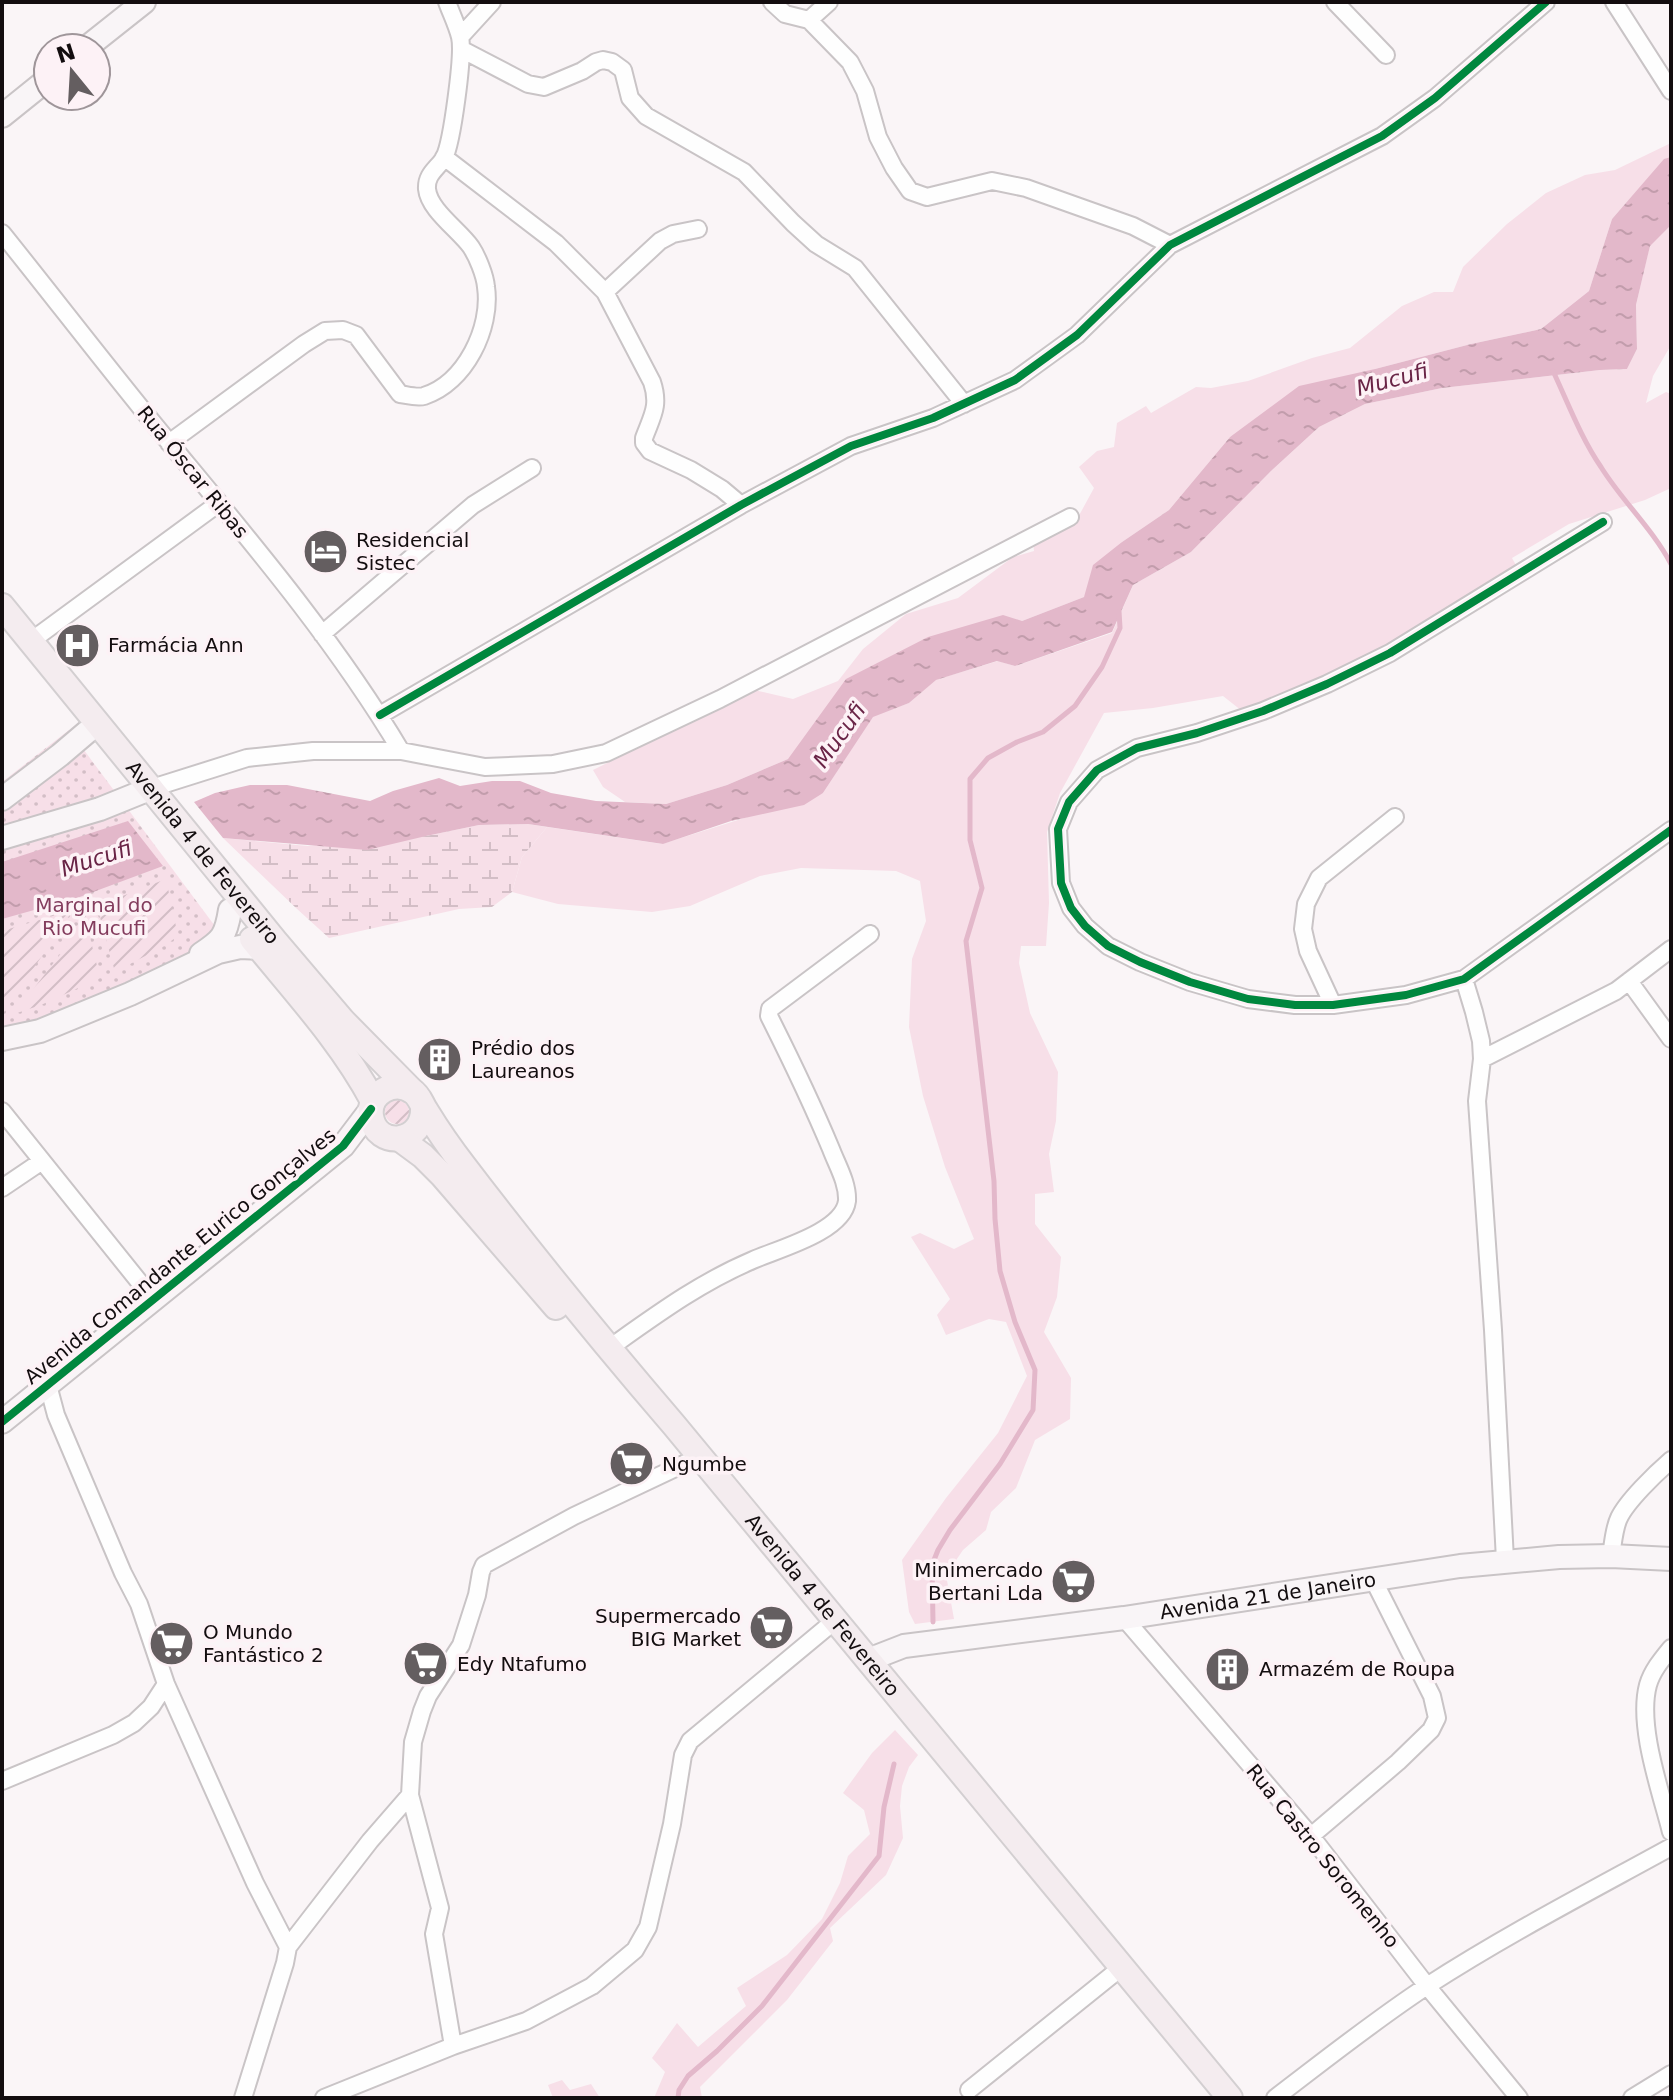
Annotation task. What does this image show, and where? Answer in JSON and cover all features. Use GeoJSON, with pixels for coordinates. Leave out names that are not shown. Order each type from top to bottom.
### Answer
{"type":"FeatureCollection","features":[{"type":"Feature","properties":{"kind":"main road"},"geometry":{"type":"LineString","coordinates":[[106,32],[144,2]]}},
{"type":"Feature","properties":{"kind":"main road"},"geometry":{"type":"LineString","coordinates":[[2,116],[32,92]]}},
{"type":"Feature","properties":{"kind":"main road","name":"Avenida 4 de Fevereiro"},"geometry":{"type":"LineString","coordinates":[[2,606],[199,859],[343,1021],[418,1099],[461,1163],[608,1349],[1230,2098]]}},
{"type":"Feature","properties":{"kind":"main road","name":"Avenida 4 de Fevereiro"},"geometry":{"type":"LineString","coordinates":[[2,629],[87,732],[148,795]]}},
{"type":"Feature","properties":{"kind":"main road"},"geometry":{"type":"LineString","coordinates":[[2,799],[87,732]]}},
{"type":"Feature","properties":{"kind":"main road"},"geometry":{"type":"LineString","coordinates":[[2,838],[148,795]]}},
{"type":"Feature","properties":{"kind":"main road","name":"Avenida 4 de Fevereiro"},"geometry":{"type":"LineString","coordinates":[[199,859],[230,910],[329,1033],[354,1069],[372,1105],[378,1131],[396,1138],[423,1156],[442,1175],[826,1628],[1213,2098]]}},
{"type":"Feature","properties":{"kind":"main road"},"geometry":{"type":"LineString","coordinates":[[177,971],[215,945],[227,930],[230,910]]}},
{"type":"Feature","properties":{"kind":"main road"},"geometry":{"type":"LineString","coordinates":[[2,1039],[40,1031],[130,994],[218,952],[240,947],[259,948]]}},
{"type":"Feature","properties":{"kind":"main road"},"geometry":{"type":"LineString","coordinates":[[372,1105],[386,1089],[395,1086],[404,1087],[418,1099],[421,1124],[409,1136],[396,1138]]}},
{"type":"Feature","properties":{"kind":"main road","name":"Avenida Comandante Eurico Gonçalves"},"geometry":{"type":"LineString","coordinates":[[2,1422],[343,1146],[372,1105]]}},
{"type":"Feature","properties":{"kind":"main road","name":"Avenida Comandante Eurico Gonçalves"},"geometry":{"type":"LineString","coordinates":[[343,1146],[365,1140],[396,1138]]}},
{"type":"Feature","properties":{"kind":"main road","name":"Avenida 21 de Janeiro"},"geometry":{"type":"LineString","coordinates":[[868,1660],[904,1646],[1124,1618],[1505,1560],[1611,1556],[1671,1559]]}},
{"type":"Feature","properties":{"kind":"street"},"geometry":{"type":"LineString","coordinates":[[169,443],[325,331],[343,330],[356,335],[400,394],[421,397],[444,386],[462,368],[480,338],[486,315],[486,285],[472,248],[431,202],[426,188],[431,173],[444,157],[454,114],[460,43],[447,2]]}},
{"type":"Feature","properties":{"kind":"street"},"geometry":{"type":"LineString","coordinates":[[460,43],[492,2]]}},
{"type":"Feature","properties":{"kind":"street"},"geometry":{"type":"LineString","coordinates":[[772,2],[785,14],[809,20],[850,62],[865,91],[878,137],[910,191],[927,197],[992,181],[1026,188],[1133,226],[1170,245]]}},
{"type":"Feature","properties":{"kind":"street"},"geometry":{"type":"LineString","coordinates":[[809,20],[829,2]]}},
{"type":"Feature","properties":{"kind":"street"},"geometry":{"type":"LineString","coordinates":[[1335,2],[1386,55]]}},
{"type":"Feature","properties":{"kind":"street"},"geometry":{"type":"LineString","coordinates":[[380,715],[741,505],[851,446],[933,418],[1015,380],[1077,335],[1170,245],[1382,136],[1435,98],[1546,2]]}},
{"type":"Feature","properties":{"kind":"street"},"geometry":{"type":"LineString","coordinates":[[1614,2],[1671,91]]}},
{"type":"Feature","properties":{"kind":"street"},"geometry":{"type":"LineString","coordinates":[[460,43],[528,84],[544,87],[596,62],[612,62],[623,70],[630,98],[646,116],[744,172],[816,244],[855,268],[964,404]]}},
{"type":"Feature","properties":{"kind":"street"},"geometry":{"type":"LineString","coordinates":[[444,157],[556,243],[605,292],[656,395],[656,406],[644,443],[650,451],[691,470],[741,505]]}},
{"type":"Feature","properties":{"kind":"street"},"geometry":{"type":"LineString","coordinates":[[605,292],[660,241],[673,234],[698,229]]}},
{"type":"Feature","properties":{"kind":"street","name":"Rua Óscar Ribas"},"geometry":{"type":"LineString","coordinates":[[2,233],[322,634],[380,715],[401,751]]}},
{"type":"Feature","properties":{"kind":"street"},"geometry":{"type":"LineString","coordinates":[[322,634],[473,505],[532,468]]}},
{"type":"Feature","properties":{"kind":"street"},"geometry":{"type":"LineString","coordinates":[[31,641],[219,503]]}},
{"type":"Feature","properties":{"kind":"street"},"geometry":{"type":"LineString","coordinates":[[148,795],[247,758],[313,751],[401,751],[485,767],[553,764],[606,753],[720,699],[1070,517]]}},
{"type":"Feature","properties":{"kind":"street"},"geometry":{"type":"LineString","coordinates":[[1603,522],[1390,653],[1327,684],[1263,711],[1197,733],[1137,748],[1097,770],[1069,802],[1058,829],[1061,883],[1071,908],[1085,926],[1108,946],[1140,962],[1190,982],[1248,999],[1295,1005],[1333,1005],[1406,995],[1464,979],[1671,830]]}},
{"type":"Feature","properties":{"kind":"street"},"geometry":{"type":"LineString","coordinates":[[1333,1005],[1308,951],[1303,929],[1306,904],[1319,878],[1395,817]]}},
{"type":"Feature","properties":{"kind":"street"},"geometry":{"type":"LineString","coordinates":[[608,1349],[685,1294],[750,1261],[825,1229],[842,1214],[847,1201],[845,1183],[808,1094],[769,1016],[770,1009],[870,934]]}},
{"type":"Feature","properties":{"kind":"street"},"geometry":{"type":"LineString","coordinates":[[1482,1059],[1586,1007],[1629,981],[1671,949]]}},
{"type":"Feature","properties":{"kind":"street"},"geometry":{"type":"LineString","coordinates":[[1464,979],[1478,1027],[1482,1059],[1477,1101],[1505,1560]]}},
{"type":"Feature","properties":{"kind":"street"},"geometry":{"type":"LineString","coordinates":[[1629,981],[1671,1039]]}},
{"type":"Feature","properties":{"kind":"street"},"geometry":{"type":"LineString","coordinates":[[2,1111],[153,1299]]}},
{"type":"Feature","properties":{"kind":"street"},"geometry":{"type":"LineString","coordinates":[[2,1188],[42,1161]]}},
{"type":"Feature","properties":{"kind":"street"},"geometry":{"type":"LineString","coordinates":[[48,1385],[56,1415],[139,1604],[166,1684],[255,1883],[288,1947]]}},
{"type":"Feature","properties":{"kind":"street"},"geometry":{"type":"LineString","coordinates":[[1611,1556],[1618,1518],[1671,1460]]}},
{"type":"Feature","properties":{"kind":"street"},"geometry":{"type":"LineString","coordinates":[[453,2046],[434,1934],[440,1908],[410,1795],[413,1742],[422,1711],[428,1696],[461,1645],[484,1565],[574,1516],[686,1463]]}},
{"type":"Feature","properties":{"kind":"street"},"geometry":{"type":"LineString","coordinates":[[1311,1836],[1398,1762],[1431,1730],[1437,1718],[1432,1696],[1373,1579]]}},
{"type":"Feature","properties":{"kind":"street","name":"Rua Castro Soromenho"},"geometry":{"type":"LineString","coordinates":[[1124,1618],[1311,1836],[1427,1986],[1519,2098]]}},
{"type":"Feature","properties":{"kind":"street"},"geometry":{"type":"LineString","coordinates":[[324,2098],[453,2046],[526,2021],[592,1986],[635,1950],[648,1927],[672,1824],[683,1755],[690,1741],[826,1628]]}},
{"type":"Feature","properties":{"kind":"street"},"geometry":{"type":"LineString","coordinates":[[1671,1648],[1648,1684],[1645,1709],[1649,1743],[1671,1832]]}},
{"type":"Feature","properties":{"kind":"street"},"geometry":{"type":"LineString","coordinates":[[2,1781],[113,1735],[134,1723],[151,1707],[166,1684]]}},
{"type":"Feature","properties":{"kind":"street"},"geometry":{"type":"LineString","coordinates":[[243,2098],[288,1947],[370,1841],[410,1795]]}},
{"type":"Feature","properties":{"kind":"street"},"geometry":{"type":"LineString","coordinates":[[1275,2098],[1427,1986],[1671,1847]]}},
{"type":"Feature","properties":{"kind":"street"},"geometry":{"type":"LineString","coordinates":[[969,2090],[1112,1975]]}},
{"type":"Feature","properties":{"kind":"street"},"geometry":{"type":"LineString","coordinates":[[1632,2098],[1671,2074]]}},
{"type":"Feature","properties":{"kind":"green space"},"geometry":{"type":"Polygon","coordinates":[[[1671,143],[1671,157],[1664,160],[1612,219],[1589,291],[1541,329],[1375,369],[1230,437],[1169,510],[1122,542],[1084,597],[1022,621],[788,759],[727,785],[666,804],[625,802],[603,787],[593,770],[754,690],[793,699],[838,681],[863,649],[906,614],[958,598],[1013,557],[1034,551],[1033,542],[1076,521],[1094,488],[1079,467],[1097,451],[1114,447],[1117,423],[1146,406],[1151,413],[1196,387],[1211,388],[1248,381],[1350,348],[1402,306],[1434,292],[1453,292],[1463,267],[1507,224],[1546,193],[1585,175],[1615,170],[1671,143]]]}},
{"type":"Feature","properties":{"kind":"green space"},"geometry":{"type":"Polygon","coordinates":[[[1671,225],[1671,345],[1653,376],[1646,403],[1666,392],[1671,394],[1671,488],[1645,500],[1569,524],[1512,558],[1517,567],[1390,653],[1242,711],[1223,696],[1104,713],[1060,793],[1047,832],[1049,903],[1046,946],[1021,946],[1019,963],[1030,1013],[1058,1072],[1056,1121],[1049,1154],[1054,1192],[1035,1194],[1035,1224],[1061,1257],[1057,1297],[1044,1332],[1071,1378],[1070,1419],[1035,1440],[1016,1488],[991,1512],[986,1530],[963,1550],[946,1575],[954,1619],[915,1624],[909,1612],[902,1560],[998,1433],[1027,1376],[1006,1322],[989,1319],[946,1335],[937,1315],[950,1299],[911,1237],[920,1233],[954,1249],[974,1239],[945,1167],[923,1096],[909,1027],[912,959],[926,921],[920,881],[896,871],[801,868],[760,876],[690,906],[652,912],[558,904],[512,892],[522,857],[547,827],[662,844],[823,793],[873,716],[909,703],[935,680],[998,661],[1015,666],[1112,633],[1133,585],[1191,552],[1319,427],[1365,404],[1442,388],[1627,369],[1637,349],[1636,305],[1650,245],[1671,225]]]}},
{"type":"Feature","properties":{"kind":"green space","name":"Marginal do Rio Mucufi"},"geometry":{"type":"Polygon","coordinates":[[[69,730],[238,957],[55,1033],[2,1050],[2,782],[69,730]]]}},
{"type":"Feature","properties":{"kind":"green space"},"geometry":{"type":"Polygon","coordinates":[[[528,824],[547,827],[522,857],[512,892],[492,907],[459,909],[329,938],[223,838],[308,846],[426,836],[479,825],[528,824]]]}},
{"type":"Feature","properties":{"kind":"green space"},"geometry":{"type":"Polygon","coordinates":[[[166,879],[178,936],[115,972],[97,906],[166,879]]]}},
{"type":"Feature","properties":{"kind":"green space"},"geometry":{"type":"Polygon","coordinates":[[[73,910],[2,1015],[2,931],[73,910]]]}},
{"type":"Feature","properties":{"kind":"green space"},"geometry":{"type":"Polygon","coordinates":[[[86,921],[100,978],[14,1014],[86,921]]]}},
{"type":"Feature","properties":{"kind":"green space"},"geometry":{"type":"Polygon","coordinates":[[[397,1100],[408,1107],[409,1112],[402,1123],[397,1124],[386,1117],[385,1112],[392,1101],[397,1100]]]}},
{"type":"Feature","properties":{"kind":"green space"},"geometry":{"type":"Polygon","coordinates":[[[895,1730],[918,1755],[909,1767],[902,1786],[903,1838],[886,1875],[830,1928],[833,1941],[787,2000],[700,2087],[702,2098],[654,2098],[665,2072],[652,2058],[677,2023],[698,2047],[746,2006],[737,1988],[787,1955],[822,1919],[840,1883],[848,1856],[870,1834],[864,1810],[843,1793],[872,1753],[895,1730]]]}},
{"type":"Feature","properties":{"kind":"green space"},"geometry":{"type":"Polygon","coordinates":[[[562,2080],[570,2090],[591,2084],[600,2098],[553,2098],[548,2085],[562,2080]]]}},
{"type":"Feature","properties":{"kind":"water","name":"Mucufi"},"geometry":{"type":"Polygon","coordinates":[[[1671,157],[1671,225],[1650,246],[1636,305],[1637,349],[1627,369],[1442,388],[1365,404],[1319,427],[1191,552],[1133,585],[1112,632],[1015,666],[997,661],[936,680],[909,703],[873,717],[823,793],[804,805],[731,821],[663,844],[528,824],[479,825],[367,850],[223,838],[194,802],[215,793],[250,785],[287,785],[370,801],[439,778],[460,786],[520,781],[551,793],[596,801],[666,804],[727,785],[788,759],[846,679],[928,637],[1003,615],[1022,621],[1084,597],[1093,565],[1169,510],[1230,437],[1299,386],[1541,329],[1589,291],[1612,219],[1664,159],[1671,157]]]}},
{"type":"Feature","properties":{"kind":"water","name":"Mucufi"},"geometry":{"type":"Polygon","coordinates":[[[128,821],[163,866],[77,898],[2,919],[2,862],[128,821]]]}},
{"type":"Feature","properties":{"kind":"waterway"},"geometry":{"type":"LineString","coordinates":[[1553,371],[1594,456],[1671,564]]}},
{"type":"Feature","properties":{"kind":"waterway"},"geometry":{"type":"LineString","coordinates":[[933,1622],[932,1565],[938,1550],[1000,1464],[1033,1410],[1035,1370],[1015,1322],[1000,1271],[994,1181],[966,941],[982,888],[970,840],[970,779],[988,758],[1043,732],[1075,706],[1102,667],[1120,628],[1119,611]]}},
{"type":"Feature","properties":{"kind":"waterway"},"geometry":{"type":"LineString","coordinates":[[678,2098],[679,2090],[688,2076],[762,2006],[879,1856],[884,1807],[894,1764]]}},
{"type":"Feature","properties":{"kind":"cycle path"},"geometry":{"type":"LineString","coordinates":[[380,715],[741,505],[851,446],[933,418],[1015,380],[1077,335],[1170,245],[1382,136],[1435,98],[1546,2]]}},
{"type":"Feature","properties":{"kind":"cycle path"},"geometry":{"type":"LineString","coordinates":[[1603,522],[1390,653],[1327,684],[1263,711],[1197,733],[1137,748],[1097,770],[1069,802],[1058,829],[1061,883],[1071,908],[1085,926],[1108,946],[1140,962],[1190,982],[1248,999],[1295,1005],[1333,1005],[1406,995],[1464,979],[1671,830]]}},
{"type":"Feature","properties":{"kind":"cycle path"},"geometry":{"type":"LineString","coordinates":[[2,1422],[343,1146],[371,1109]]}},
{"type":"Feature","properties":{"kind":"place","name":"Residencial Sistec"},"geometry":{"type":"Point","coordinates":[325,552]}},
{"type":"Feature","properties":{"kind":"place","name":"Farmácia Ann"},"geometry":{"type":"Point","coordinates":[77,645]}},
{"type":"Feature","properties":{"kind":"place","name":"Prédio dos Laureanos"},"geometry":{"type":"Point","coordinates":[440,1059]}},
{"type":"Feature","properties":{"kind":"place","name":"Ngumbe"},"geometry":{"type":"Point","coordinates":[631,1464]}},
{"type":"Feature","properties":{"kind":"place","name":"Minimercado Bertani Lda"},"geometry":{"type":"Point","coordinates":[1074,1581]}},
{"type":"Feature","properties":{"kind":"place","name":"Supermercado BIG Market"},"geometry":{"type":"Point","coordinates":[772,1627]}},
{"type":"Feature","properties":{"kind":"place","name":"O Mundo Fantástico 2"},"geometry":{"type":"Point","coordinates":[172,1643]}},
{"type":"Feature","properties":{"kind":"place","name":"Edy Ntafumo"},"geometry":{"type":"Point","coordinates":[426,1664]}},
{"type":"Feature","properties":{"kind":"place","name":"Armazém de Roupa"},"geometry":{"type":"Point","coordinates":[1228,1669]}}]}
